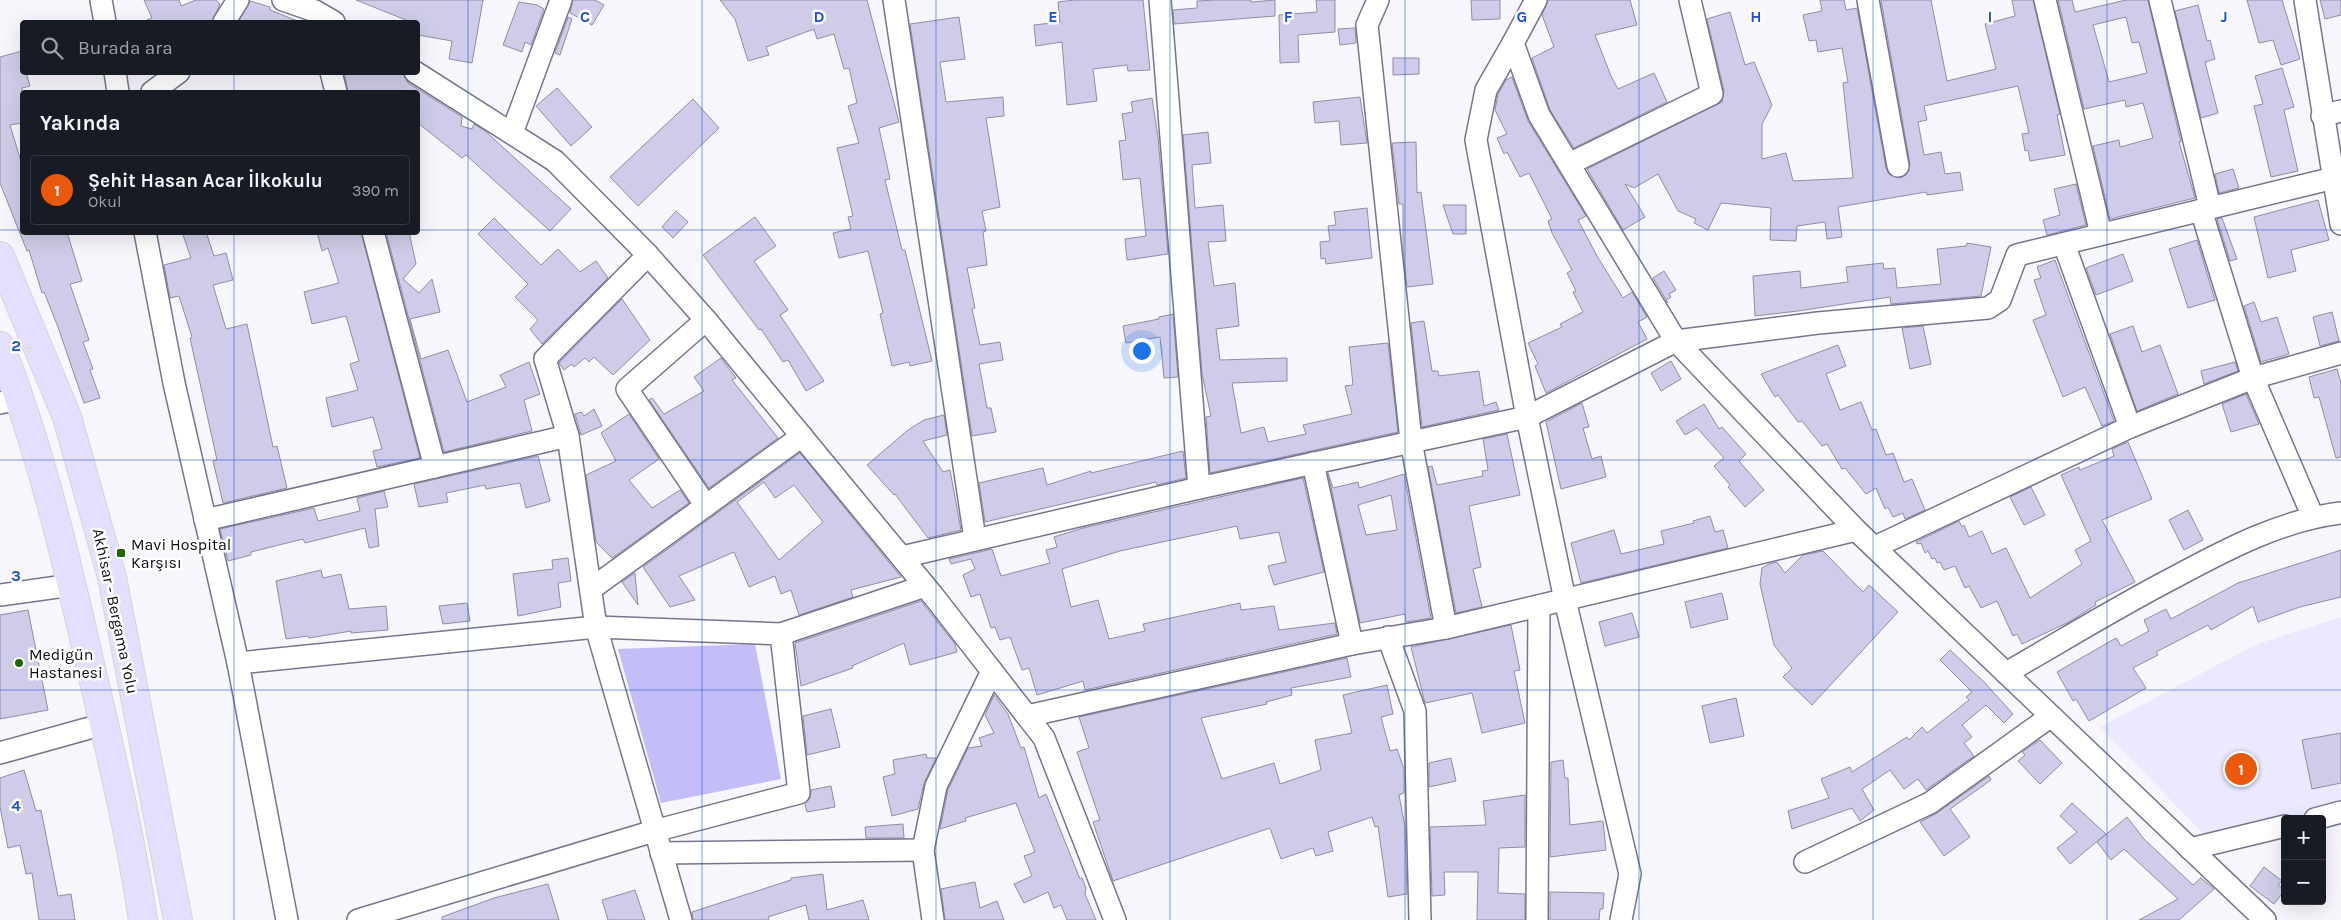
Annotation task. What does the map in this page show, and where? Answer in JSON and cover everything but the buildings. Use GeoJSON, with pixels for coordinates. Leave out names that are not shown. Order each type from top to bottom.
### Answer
{"type":"FeatureCollection","features":[{"type":"Feature","properties":{"kind":"main road","name":"Akhisar - Bergama Yolu"},"geometry":{"type":"LineString","coordinates":[[0,256],[67,417],[112,577],[178,920]]}},
{"type":"Feature","properties":{"kind":"main road"},"geometry":{"type":"LineString","coordinates":[[0,346],[10,400],[72,585],[135,868],[143,920]]}},
{"type":"Feature","properties":{"kind":"street"},"geometry":{"type":"LineString","coordinates":[[101,0],[105,20]]}},
{"type":"Feature","properties":{"kind":"street"},"geometry":{"type":"LineString","coordinates":[[225,20],[238,0]]}},
{"type":"Feature","properties":{"kind":"street"},"geometry":{"type":"LineString","coordinates":[[283,0],[316,17]]}},
{"type":"Feature","properties":{"kind":"street"},"geometry":{"type":"LineString","coordinates":[[512,133],[561,0]]}},
{"type":"Feature","properties":{"kind":"street"},"geometry":{"type":"LineString","coordinates":[[894,0],[975,539]]}},
{"type":"Feature","properties":{"kind":"street"},"geometry":{"type":"LineString","coordinates":[[1160,0],[1200,488]]}},
{"type":"Feature","properties":{"kind":"street"},"geometry":{"type":"LineString","coordinates":[[1378,0],[1368,25],[1411,441],[1446,628]]}},
{"type":"Feature","properties":{"kind":"street"},"geometry":{"type":"LineString","coordinates":[[1536,0],[1486,90],[1476,140],[1527,417],[1566,600],[1630,874],[1621,920]]}},
{"type":"Feature","properties":{"kind":"street"},"geometry":{"type":"LineString","coordinates":[[1569,164],[1712,94],[1690,0]]}},
{"type":"Feature","properties":{"kind":"street"},"geometry":{"type":"LineString","coordinates":[[1868,0],[1898,166]]}},
{"type":"Feature","properties":{"kind":"street"},"geometry":{"type":"LineString","coordinates":[[2045,0],[2101,234]]}},
{"type":"Feature","properties":{"kind":"street"},"geometry":{"type":"LineString","coordinates":[[2160,0],[2206,209],[2253,378],[2313,517]]}},
{"type":"Feature","properties":{"kind":"street"},"geometry":{"type":"LineString","coordinates":[[2306,0],[2332,113],[2334,178],[2341,224]]}},
{"type":"Feature","properties":{"kind":"street"},"geometry":{"type":"LineString","coordinates":[[1513,43],[1539,115],[1676,341],[1856,530],[2265,920]]}},
{"type":"Feature","properties":{"kind":"street"},"geometry":{"type":"LineString","coordinates":[[115,75],[118,90]]}},
{"type":"Feature","properties":{"kind":"street"},"geometry":{"type":"LineString","coordinates":[[155,90],[175,75]]}},
{"type":"Feature","properties":{"kind":"street"},"geometry":{"type":"LineString","coordinates":[[332,75],[336,90]]}},
{"type":"Feature","properties":{"kind":"street"},"geometry":{"type":"LineString","coordinates":[[420,75],[555,161],[648,255],[706,320],[902,557],[1044,738],[1115,920]]}},
{"type":"Feature","properties":{"kind":"street"},"geometry":{"type":"LineString","coordinates":[[902,557],[1200,488],[1527,417],[1676,341],[1818,323],[1988,308],[2000,300],[2017,255],[2334,178]]}},
{"type":"Feature","properties":{"kind":"street"},"geometry":{"type":"LineString","coordinates":[[146,235],[174,382],[238,663],[286,920]]}},
{"type":"Feature","properties":{"kind":"street"},"geometry":{"type":"LineString","coordinates":[[374,235],[435,467]]}},
{"type":"Feature","properties":{"kind":"street"},"geometry":{"type":"LineString","coordinates":[[2064,244],[2130,428]]}},
{"type":"Feature","properties":{"kind":"street"},"geometry":{"type":"LineString","coordinates":[[648,255],[545,359],[568,436],[596,627],[681,920]]}},
{"type":"Feature","properties":{"kind":"street"},"geometry":{"type":"LineString","coordinates":[[706,320],[627,389],[706,506]]}},
{"type":"Feature","properties":{"kind":"street"},"geometry":{"type":"LineString","coordinates":[[1875,547],[2130,428],[2253,378],[2341,353]]}},
{"type":"Feature","properties":{"kind":"street"},"geometry":{"type":"LineString","coordinates":[[205,520],[568,436]]}},
{"type":"Feature","properties":{"kind":"street"},"geometry":{"type":"LineString","coordinates":[[591,589],[802,436]]}},
{"type":"Feature","properties":{"kind":"street"},"geometry":{"type":"LineString","coordinates":[[1313,463],[1352,644]]}},
{"type":"Feature","properties":{"kind":"street"},"geometry":{"type":"LineString","coordinates":[[2006,673],[2150,590],[2228,548],[2313,517],[2341,513]]}},
{"type":"Feature","properties":{"kind":"street"},"geometry":{"type":"LineString","coordinates":[[1027,716],[1352,644],[1446,628],[1856,530]]}},
{"type":"Feature","properties":{"kind":"street"},"geometry":{"type":"LineString","coordinates":[[0,595],[72,585]]}},
{"type":"Feature","properties":{"kind":"street"},"geometry":{"type":"LineString","coordinates":[[238,663],[596,627],[781,634],[925,586]]}},
{"type":"Feature","properties":{"kind":"street"},"geometry":{"type":"LineString","coordinates":[[1537,920],[1539,606]]}},
{"type":"Feature","properties":{"kind":"street"},"geometry":{"type":"LineString","coordinates":[[358,920],[654,831],[799,793],[781,634]]}},
{"type":"Feature","properties":{"kind":"street"},"geometry":{"type":"LineString","coordinates":[[1388,638],[1415,712],[1420,920]]}},
{"type":"Feature","properties":{"kind":"street"},"geometry":{"type":"LineString","coordinates":[[933,920],[923,850],[936,786],[992,671]]}},
{"type":"Feature","properties":{"kind":"street"},"geometry":{"type":"LineString","coordinates":[[1805,862],[1930,803],[2051,716]]}},
{"type":"Feature","properties":{"kind":"street"},"geometry":{"type":"LineString","coordinates":[[0,753],[104,724]]}},
{"type":"Feature","properties":{"kind":"street"},"geometry":{"type":"LineString","coordinates":[[2326,816],[2341,812]]}},
{"type":"Feature","properties":{"kind":"street"},"geometry":{"type":"LineString","coordinates":[[2190,849],[2281,827]]}},
{"type":"Feature","properties":{"kind":"street"},"geometry":{"type":"LineString","coordinates":[[661,853],[923,850]]}},
{"type":"Feature","properties":{"kind":"shaded area"},"geometry":{"type":"Polygon","coordinates":[[[2341,617],[2341,811],[2326,815],[2281,815],[2281,820],[2212,843],[2100,727],[2257,644],[2341,617]]]}},
{"type":"Feature","properties":{"kind":"shaded area"},"geometry":{"type":"Polygon","coordinates":[[[755,644],[781,779],[661,803],[618,649],[755,644]]]}},
{"type":"Feature","properties":{"kind":"place","name":"Mavi Hospital Karşısı"},"geometry":{"type":"Point","coordinates":[121,553]}},
{"type":"Feature","properties":{"kind":"place","name":"Medigün Hastanesi"},"geometry":{"type":"Point","coordinates":[19,663]}},
{"type":"Feature","properties":{"kind":"place","name":"Şehit Hasan Acar İlkokulu"},"geometry":{"type":"Point","coordinates":[2241,769]}}]}
